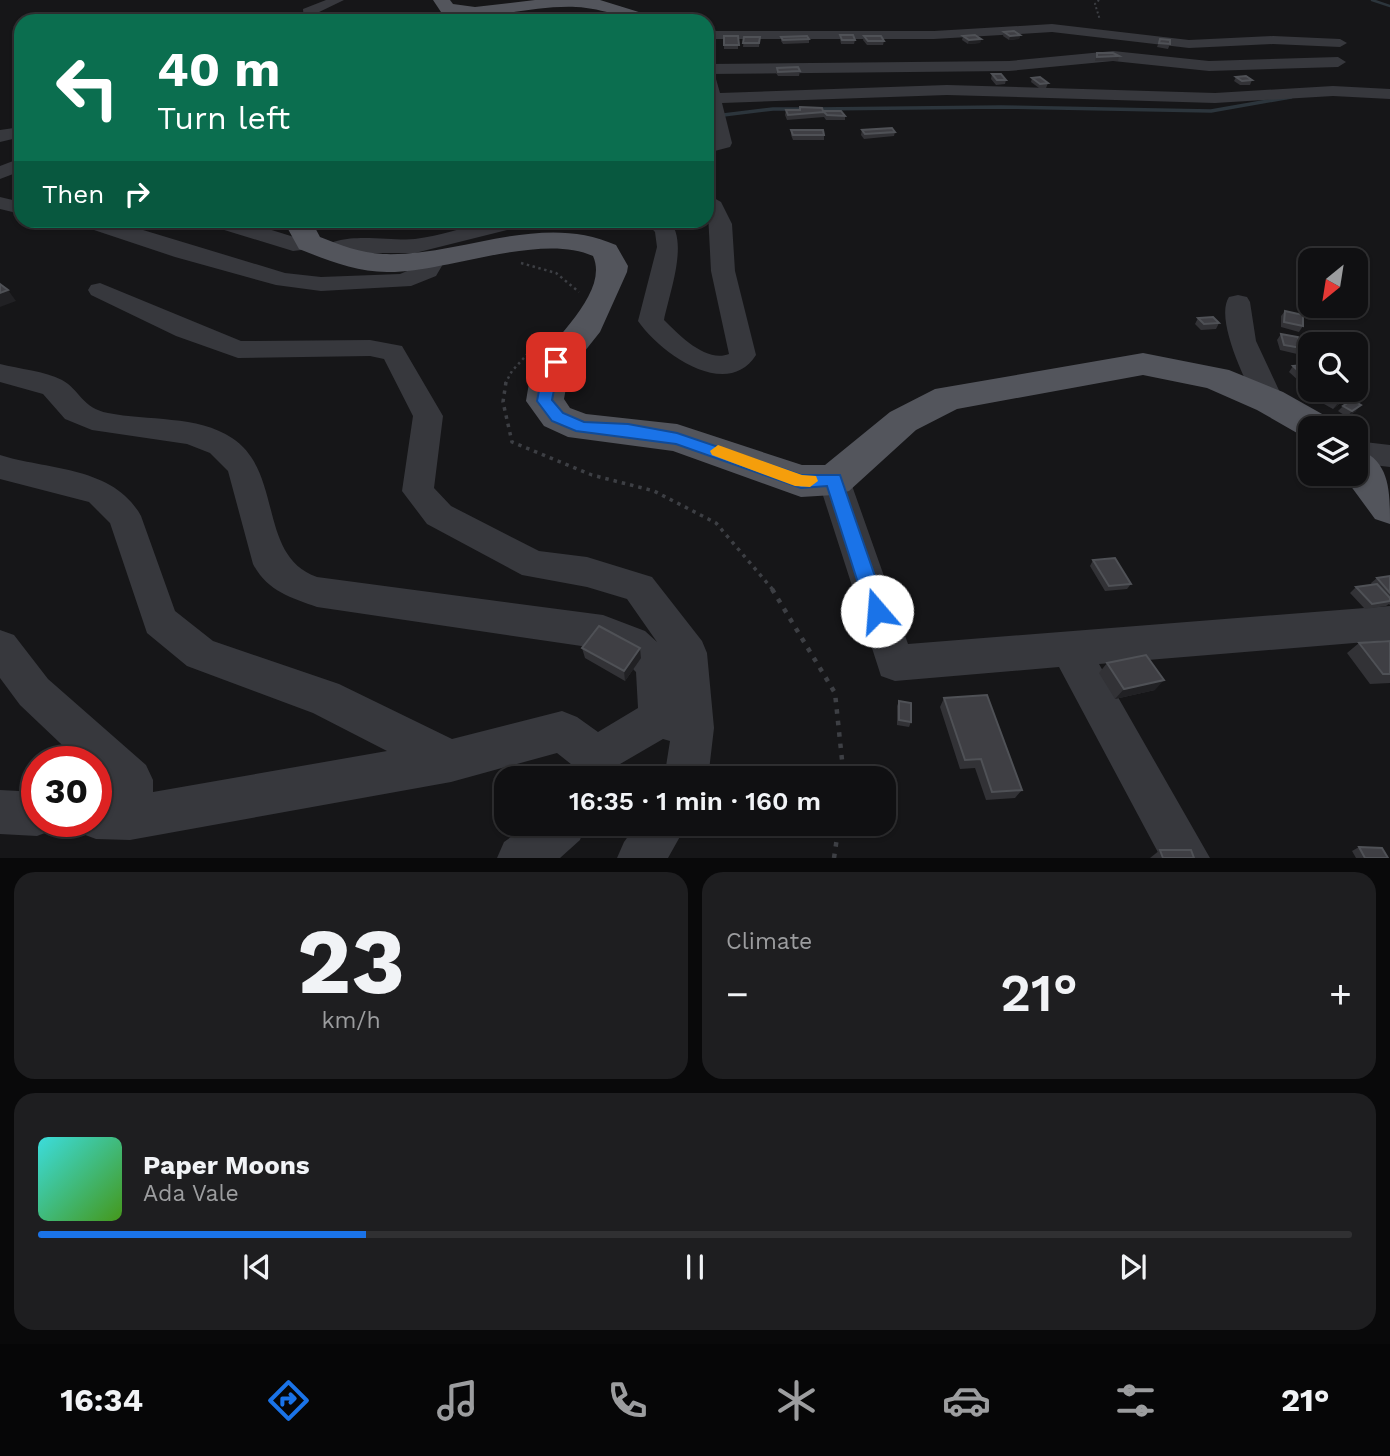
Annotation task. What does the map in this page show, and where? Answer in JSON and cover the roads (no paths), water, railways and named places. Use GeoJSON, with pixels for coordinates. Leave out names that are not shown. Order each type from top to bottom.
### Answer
{"type":"FeatureCollection","features":[{"type":"Feature","properties":{"kind":"main road"},"geometry":{"type":"LineString","coordinates":[[441,0],[447,8],[476,12],[584,2],[629,14]]}},
{"type":"Feature","properties":{"kind":"main road"},"geometry":{"type":"LineString","coordinates":[[312,238],[349,259],[380,264],[434,259],[527,242],[573,240],[595,246],[608,254],[613,265],[609,281],[579,339],[556,362],[549,375],[544,401],[557,417],[582,427],[628,430],[677,439],[801,481],[834,480],[903,421],[948,398],[1143,365],[1216,378],[1270,401],[1298,418]]}},
{"type":"Feature","properties":{"kind":"main road"},"geometry":{"type":"LineString","coordinates":[[1368,479],[1390,507]]}},
{"type":"Feature","properties":{"kind":"street"},"geometry":{"type":"LineString","coordinates":[[309,14],[337,0]]}},
{"type":"Feature","properties":{"kind":"street"},"geometry":{"type":"LineString","coordinates":[[714,36],[934,35],[1052,28],[1189,44],[1273,40],[1340,43]]}},
{"type":"Feature","properties":{"kind":"street"},"geometry":{"type":"LineString","coordinates":[[714,69],[1009,66],[1113,56],[1209,66],[1338,62]]}},
{"type":"Feature","properties":{"kind":"street"},"geometry":{"type":"LineString","coordinates":[[714,99],[947,90],[1215,98],[1333,91],[1390,94]]}},
{"type":"Feature","properties":{"kind":"street"},"geometry":{"type":"LineString","coordinates":[[714,112],[722,145],[714,146]]}},
{"type":"Feature","properties":{"kind":"street"},"geometry":{"type":"LineString","coordinates":[[664,228],[668,247],[652,321],[680,351],[711,363],[735,364],[743,355],[723,271],[721,223],[714,206]]}},
{"type":"Feature","properties":{"kind":"street"},"geometry":{"type":"LineString","coordinates":[[112,228],[183,252],[284,280],[321,284],[403,281],[428,271],[434,259]]}},
{"type":"Feature","properties":{"kind":"street"},"geometry":{"type":"LineString","coordinates":[[242,228],[293,244],[312,238],[345,246],[415,246],[487,228]]}},
{"type":"Feature","properties":{"kind":"street"},"geometry":{"type":"LineString","coordinates":[[100,290],[185,330],[238,350],[370,348],[393,352],[428,416],[418,491],[439,515],[534,565],[587,572],[639,588],[688,653],[676,723]]}},
{"type":"Feature","properties":{"kind":"street"},"geometry":{"type":"LineString","coordinates":[[1238,302],[1237,325],[1243,347],[1270,401]]}},
{"type":"Feature","properties":{"kind":"street"},"geometry":{"type":"LineString","coordinates":[[0,373],[53,387],[75,412],[102,423],[190,434],[221,445],[242,466],[271,564],[292,583],[317,592],[603,632],[632,643],[655,665],[676,723],[684,766]]}},
{"type":"Feature","properties":{"kind":"street"},"geometry":{"type":"LineString","coordinates":[[1368,454],[1390,457]]}},
{"type":"Feature","properties":{"kind":"street"},"geometry":{"type":"LineString","coordinates":[[0,467],[20,474],[72,482],[100,494],[124,516],[160,621],[201,654],[325,698],[451,761]]}},
{"type":"Feature","properties":{"kind":"street"},"geometry":{"type":"LineString","coordinates":[[834,480],[894,663],[1390,623]]}},
{"type":"Feature","properties":{"kind":"street"},"geometry":{"type":"LineString","coordinates":[[0,647],[34,692],[131,780],[113,817]]}},
{"type":"Feature","properties":{"kind":"street"},"geometry":{"type":"LineString","coordinates":[[1069,648],[1186,858]]}},
{"type":"Feature","properties":{"kind":"street"},"geometry":{"type":"LineString","coordinates":[[599,766],[676,723]]}},
{"type":"Feature","properties":{"kind":"street"},"geometry":{"type":"LineString","coordinates":[[113,817],[451,761],[562,731],[593,766]]}},
{"type":"Feature","properties":{"kind":"street"},"geometry":{"type":"LineString","coordinates":[[0,812],[21,813]]}},
{"type":"Feature","properties":{"kind":"street"},"geometry":{"type":"LineString","coordinates":[[520,858],[550,836]]}},
{"type":"Feature","properties":{"kind":"street"},"geometry":{"type":"LineString","coordinates":[[640,858],[656,836]]}},
{"type":"Feature","properties":{"kind":"waterway"},"geometry":{"type":"LineString","coordinates":[[1372,0],[1390,6]]}},
{"type":"Feature","properties":{"kind":"waterway"},"geometry":{"type":"LineString","coordinates":[[816,109],[1001,107],[1211,111],[1291,97],[1286,98]]}},
{"type":"Feature","properties":{"kind":"waterway"},"geometry":{"type":"LineString","coordinates":[[714,116],[773,109],[805,109]]}}]}
